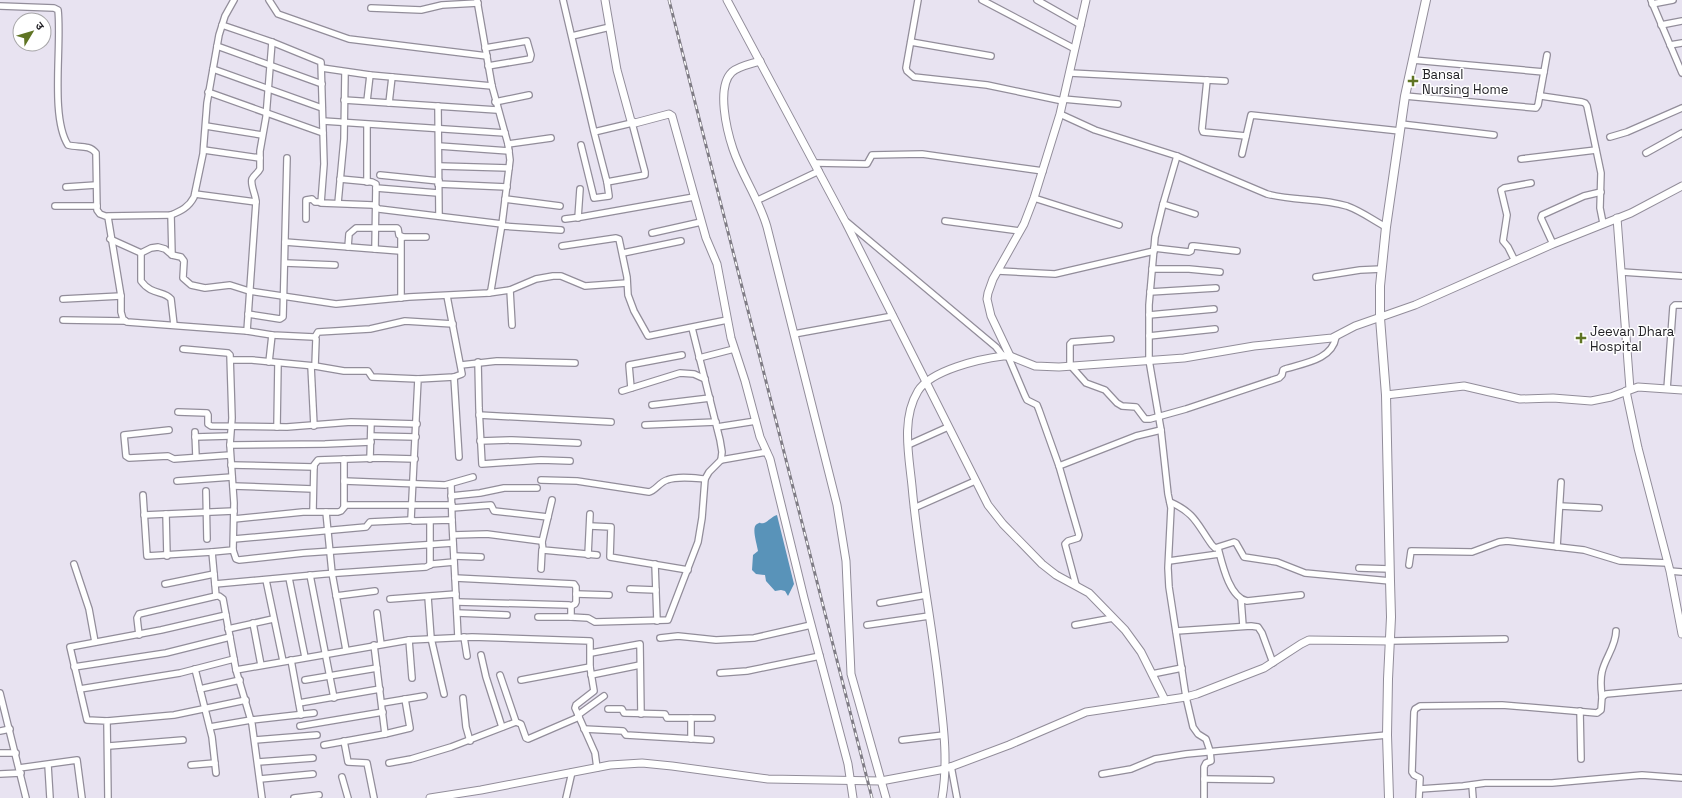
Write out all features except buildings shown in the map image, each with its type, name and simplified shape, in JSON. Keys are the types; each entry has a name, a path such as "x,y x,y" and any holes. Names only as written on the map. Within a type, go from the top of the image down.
{"main road":[{"path":"1389,798 1387,735 1390,641 1390,569 1386,395 1380,318 1382,269 1386,226 1404,96 1426,0"}],"street":[{"path":"0,6 54,8 58,10 58,83 61,125 68,145 84,146 94,150 96,153 97,206 100,214 108,216 171,215 191,203 195,194 204,150 208,92 217,46 222,25 234,0"},
{"path":"270,0 278,14 349,39 487,56"},
{"path":"563,0 607,182 609,196 594,198 581,145"},
{"path":"605,0 617,70 646,174 607,182"},
{"path":"727,0 845,221 975,481 994,514 1023,546 1050,571 1089,594 1113,618 1133,640 1165,700"},
{"path":"918,0 906,70 914,77 987,85 1063,100 1118,104"},
{"path":"982,0 1075,49"},
{"path":"1037,0 1081,25"},
{"path":"1076,585 1065,544 1066,542 1078,538 1079,535 1059,466 1038,408 1024,396 991,316 987,299 989,287 1020,231 1034,198 1060,114 1086,0"},
{"path":"1673,0 1651,2 1681,66 1682,73"},
{"path":"371,8 422,10 477,1 495,102 508,144 510,168 491,290 488,293"},
{"path":"1661,25 1682,21"},
{"path":"222,25 272,42 320,61 322,68 324,164 321,202"},
{"path":"572,36 610,27"},
{"path":"485,48 527,41 531,55 530,59 488,66"},
{"path":"247,331 256,202 256,193 251,183 253,177 260,171 262,135 266,113 272,42"},
{"path":"911,42 991,56"},
{"path":"1670,45 1682,43"},
{"path":"217,46 322,84"},
{"path":"1404,96 1536,108 1538,107 1547,55"},
{"path":"1412,60 1544,72"},
{"path":"760,61 732,72 727,78 724,87 726,120 733,149 758,200 767,227 837,505 846,561 851,674 886,798"},
{"path":"322,68 370,75 492,86"},
{"path":"213,70 322,108"},
{"path":"338,203 344,123 345,72"},
{"path":"1070,73 1225,81"},
{"path":"367,101 370,75"},
{"path":"389,103 392,77"},
{"path":"1207,80 1203,132 1246,136"},
{"path":"208,92 323,133"},
{"path":"1540,94 1543,96 1585,103 1587,106 1601,173 1600,208 1603,224"},
{"path":"495,102 528,95"},
{"path":"344,100 497,110"},
{"path":"438,106 438,216"},
{"path":"1610,137 1627,132 1682,108"},
{"path":"1060,114 1095,130 1177,156 1267,194 1342,205 1356,210 1386,226"},
{"path":"594,132 671,115 701,222 708,244 713,252 717,264 734,349 745,381 760,437 767,452 848,764 853,798"},
{"path":"1242,154 1249,117 1253,115 1494,135"},
{"path":"323,121 439,130 504,133"},
{"path":"367,125 367,182"},
{"path":"206,126 262,135"},
{"path":"1646,153 1682,134"},
{"path":"508,144 551,138"},
{"path":"439,146 509,151"},
{"path":"204,150 260,158"},
{"path":"1521,159 1596,150"},
{"path":"814,164 867,164 872,155 917,154 1042,171"},
{"path":"1177,156 1157,227 1150,292 1149,360 1159,416 1164,467 1172,514 1169,587 1186,697 1193,727 1198,734 1206,739 1210,751 1210,761 1204,765 1204,798"},
{"path":"248,314 281,319 283,317 287,158"},
{"path":"438,166 510,168"},
{"path":"758,200 819,171"},
{"path":"380,175 438,183 507,187"},
{"path":"340,180 374,183 376,188 374,206 375,249"},
{"path":"1515,261 1508,247 1503,241 1508,215 1501,190 1504,188 1531,183"},
{"path":"66,187 96,185"},
{"path":"845,221 1007,356 1035,366 1051,367 1184,358 1254,346 1336,336 1355,326 1380,318 1458,287 1553,244 1637,210 1682,186"},
{"path":"376,188 438,193"},
{"path":"578,218 580,189"},
{"path":"1553,244 1541,218 1542,215 1584,196 1601,192"},
{"path":"195,194 256,202"},
{"path":"565,219 694,197"},
{"path":"1034,198 1119,225"},
{"path":"306,219 306,200 312,199 314,202 374,206 379,209 502,225 561,230"},
{"path":"505,199 560,206"},
{"path":"1163,204 1195,214"},
{"path":"55,206 97,206"},
{"path":"171,215 172,255"},
{"path":"108,216 110,239 121,296 121,312 125,321"},
{"path":"1617,218 1622,272 1628,390 1638,448 1669,567 1682,634"},
{"path":"945,221 1020,231"},
{"path":"652,233 701,222"},
{"path":"348,247 348,235 352,230 358,228 398,229 399,234 403,237 426,237"},
{"path":"401,298 400,252 401,239 403,237"},
{"path":"562,246 618,238 623,253 627,283 626,290 630,302 648,336 727,320"},
{"path":"110,239 141,253"},
{"path":"623,253 681,241"},
{"path":"285,242 400,252"},
{"path":"998,271 1055,274 1154,249 1189,252 1192,246 1194,246 1237,251"},
{"path":"141,253 151,248 158,247 163,248 172,255 180,256 183,258 183,278 191,285 205,288 230,285 249,291 336,304 401,298 488,293 510,290 536,279 557,275 585,286 627,283"},
{"path":"141,253 141,281 149,289 158,293 167,294 171,298 174,325"},
{"path":"285,263 335,264"},
{"path":"1152,268 1188,268 1220,272"},
{"path":"1316,277 1360,270 1382,269"},
{"path":"1622,272 1682,276"},
{"path":"1150,292 1216,288"},
{"path":"510,290 512,325"},
{"path":"63,299 121,296"},
{"path":"230,360 313,366 344,371 368,371 373,377 418,379 454,377 462,374 447,296"},
{"path":"1668,389 1673,307 1675,305 1682,305"},
{"path":"1149,315 1214,309"},
{"path":"794,334 893,316"},
{"path":"63,320 125,321 247,331 272,336 315,337"},
{"path":"314,426 313,366 315,337 318,332 370,329 403,321 453,324"},
{"path":"692,328 722,446 721,460"},
{"path":"1149,336 1215,329"},
{"path":"269,362 272,336"},
{"path":"1111,339 1072,342 1070,344 1071,366 1086,383 1105,390 1120,405 1136,407 1143,417 1147,419 1186,409 1279,378 1282,375 1283,370 1319,358 1328,353 1334,347 1336,336"},
{"path":"183,349 228,353 230,360 232,380 230,456 234,510 233,550 236,559 239,560 330,551 453,543"},
{"path":"699,358 734,349"},
{"path":"631,388 629,365 682,355"},
{"path":"957,798 948,768 938,672 914,508 907,431 910,412 917,393 926,383 957,367 1007,356"},
{"path":"461,365 478,362 575,363"},
{"path":"478,362 481,462 483,464 541,460 570,461"},
{"path":"278,363 278,427"},
{"path":"622,391 680,373 694,374 705,379"},
{"path":"454,377 459,457"},
{"path":"412,520 418,379"},
{"path":"1386,395 1464,386 1520,399 1553,398 1590,401 1611,397 1638,387 1682,390"},
{"path":"652,405 710,398"},
{"path":"178,412 207,413 208,423 210,425 278,427 314,426 351,422 416,424"},
{"path":"479,415 611,422"},
{"path":"645,424 717,425 756,421"},
{"path":"370,458 371,423"},
{"path":"908,444 948,427"},
{"path":"169,430 124,435 127,457 168,456 174,459 230,456"},
{"path":"1059,466 1136,436 1161,430"},
{"path":"196,457 195,435 230,436"},
{"path":"230,444 326,444 371,439 416,438"},
{"path":"480,441 512,440 578,443"},
{"path":"538,617 588,618 595,622 669,620 699,536 705,478 721,460 767,452"},
{"path":"313,512 314,466 318,460 370,458 415,459"},
{"path":"234,519 313,512 341,512 344,506 344,459"},
{"path":"231,465 314,466"},
{"path":"178,481 232,477"},
{"path":"344,481 451,484 473,477"},
{"path":"541,480 577,481 649,492 658,485 670,479 705,478"},
{"path":"914,508 975,481"},
{"path":"1557,547 1561,482"},
{"path":"451,484 457,613 461,637 467,656"},
{"path":"233,486 313,489"},
{"path":"451,496 480,493 504,488 537,488"},
{"path":"206,491 207,539"},
{"path":"143,495 146,555 167,556 233,550"},
{"path":"541,569 542,542 552,500"},
{"path":"1170,502 1183,508 1192,516 1212,545 1219,551 1227,579 1241,599 1243,626"},
{"path":"344,506 452,507 491,505 494,511 548,517"},
{"path":"1560,506 1599,508"},
{"path":"144,515 234,510"},
{"path":"326,512 332,573 346,650"},
{"path":"166,514 167,556"},
{"path":"588,555 590,514"},
{"path":"234,539 366,527 370,522 452,520"},
{"path":"430,521 430,565"},
{"path":"590,526 611,527 610,557 688,570"},
{"path":"453,535 487,534 542,542"},
{"path":"1409,565 1410,551 1413,550 1472,552 1507,541 1584,550 1620,561 1669,567 1682,572"},
{"path":"1169,561 1219,551 1234,542 1244,557 1277,562 1305,573 1390,581"},
{"path":"542,550 597,556"},
{"path":"212,552 216,596"},
{"path":"215,584 332,573 426,567 454,559 481,557"},
{"path":"74,564 90,613 95,642"},
{"path":"655,564 657,621"},
{"path":"1359,568 1390,569"},
{"path":"165,584 214,574"},
{"path":"310,575 334,698"},
{"path":"289,578 305,657"},
{"path":"455,578 576,585 576,604 570,606 456,602"},
{"path":"266,580 283,661"},
{"path":"630,589 656,590"},
{"path":"336,596 375,591"},
{"path":"390,599 456,594"},
{"path":"576,594 609,594"},
{"path":"880,603 926,595"},
{"path":"1241,599 1247,601 1301,595"},
{"path":"139,634 137,618 140,614 221,596 236,670 251,720 262,798"},
{"path":"428,597 431,638 444,694"},
{"path":"570,606 571,618"},
{"path":"377,613 381,644"},
{"path":"457,613 508,615"},
{"path":"226,615 139,634 70,646 74,667 87,720 107,721 174,715 204,710 246,700"},
{"path":"867,625 929,616"},
{"path":"1075,625 1113,618"},
{"path":"228,629 274,619"},
{"path":"253,623 261,665"},
{"path":"660,638 678,636 716,640 754,638 811,625"},
{"path":"1176,631 1255,626 1260,629 1272,663"},
{"path":"1419,798 1420,778 1412,772 1414,712 1417,707 1424,705 1502,705 1597,713 1601,707 1602,697 1600,683 1602,672 1614,641 1616,631"},
{"path":"74,667 166,653 230,637"},
{"path":"236,670 374,645 431,638 461,637 589,641 591,643 590,667 594,691 576,705 575,708 595,752 597,768"},
{"path":"430,798 610,765 642,764 672,766 768,779 881,781 948,768 1086,712 1186,697 1257,672 1309,640 1390,641 1505,639"},
{"path":"409,640 412,678"},
{"path":"591,653 639,643 641,714"},
{"path":"374,645 385,734"},
{"path":"481,655 488,684 502,727"},
{"path":"720,674 747,671 820,656"},
{"path":"80,689 144,679 195,669 234,659"},
{"path":"291,660 301,715"},
{"path":"591,675 640,665"},
{"path":"521,680 590,667"},
{"path":"305,680 377,668"},
{"path":"1152,674 1182,668"},
{"path":"195,669 204,710 210,727 216,774"},
{"path":"500,675 516,722"},
{"path":"200,689 240,680"},
{"path":"1602,697 1606,694 1682,687"},
{"path":"299,703 380,689"},
{"path":"0,693 26,798"},
{"path":"382,703 424,696"},
{"path":"389,763 411,759 470,741 516,722 520,722 526,738 528,739 578,716 604,696"},
{"path":"463,698 466,727 470,741"},
{"path":"324,745 410,728 405,699"},
{"path":"608,709 621,709 624,713 665,714 667,718 712,718"},
{"path":"1580,711 1581,759"},
{"path":"300,726 383,712"},
{"path":"210,727 251,720 314,713"},
{"path":"691,718 691,739"},
{"path":"107,721 109,746 108,798"},
{"path":"0,731 10,729"},
{"path":"584,729 623,731 626,736 711,740"},
{"path":"255,740 317,735"},
{"path":"902,740 944,735"},
{"path":"1102,774 1136,768 1150,761 1162,758 1210,751 1387,735"},
{"path":"109,746 182,740"},
{"path":"344,741 348,762 367,763 374,798"},
{"path":"0,753 16,753"},
{"path":"258,762 313,758"},
{"path":"0,774 48,764 78,761 82,798"},
{"path":"191,765 215,763"},
{"path":"48,764 50,798"},
{"path":"942,798 948,768"},
{"path":"566,798 572,772"},
{"path":"260,779 313,774"},
{"path":"1420,789 1526,782 1552,783 1642,775 1682,778"},
{"path":"342,777 348,798"},
{"path":"1204,779 1271,780"},
{"path":"1472,785 1474,798"},
{"path":"294,798 319,795"}],"water":[{"path":"777,515 794,584 788,596 785,591 775,591 766,581 765,575 756,574 752,570 753,555 758,551 754,528 757,524 764,523"}],"railway":[{"path":"669,0 872,798"}],"place":[{"name":"Bansal Nursing Home","path":"1413,81"},
{"name":"Jeevan Dhara Hospital","path":"1581,338"}]}
